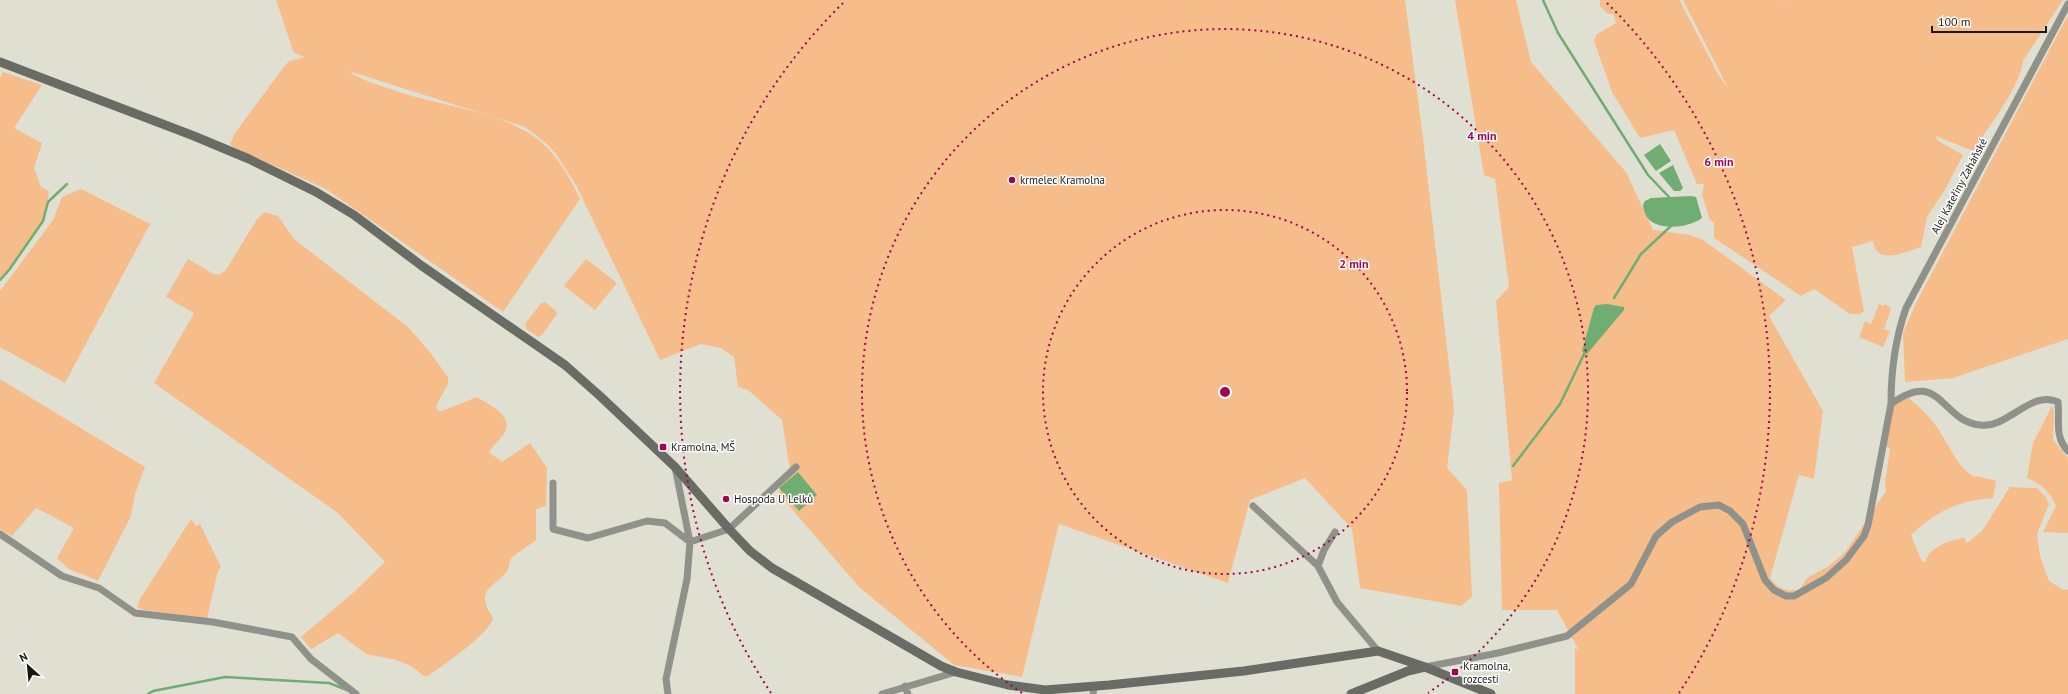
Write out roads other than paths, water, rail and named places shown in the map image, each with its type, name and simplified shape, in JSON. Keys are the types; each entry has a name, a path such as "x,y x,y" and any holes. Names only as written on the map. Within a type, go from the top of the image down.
{"street":[{"name":"Alej Kateřiny Zaháňské","path":"1425,667 1498,653 1567,636 1631,584 1656,536 1672,522 1700,507 1719,506 1730,511 1743,524 1765,580 1774,590 1786,596 1794,596 1813,587 1826,578 1846,560 1864,536 1868,525 1891,404 1891,386 1898,331 1906,308 2068,4"},
{"path":"0,62 194,136 249,159 316,192 354,215 422,266 565,365 675,467 750,551 772,568 941,666 956,672 993,682 1045,690 1094,690 1244,671 1378,651 1425,667 1491,694"},
{"path":"1891,404 1902,396 1913,391 1925,390 1963,418 1980,425 2000,422 2030,404 2044,399 2053,399 2058,402 2058,433 2062,444 2068,451"},
{"path":"668,694 666,679 687,579 690,542 675,467"},
{"path":"690,542 729,529 796,467"},
{"path":"553,483 553,529 588,538 647,521 665,523 690,542"},
{"path":"1253,506 1318,566 1337,602 1378,651"},
{"path":"1318,566 1324,550 1335,532"},
{"path":"0,534 62,576 99,588 135,613 213,622 292,637 311,659 356,694"},
{"path":"1351,694 1425,667"},
{"path":"882,694 956,672"},
{"path":"905,686 908,694"}],"waterway":[{"path":"1543,0 1558,33 1648,175 1669,197 1670,201"},
{"path":"0,280 9,270 43,221 48,202 67,184"},
{"path":"1614,298 1641,254 1671,226 1671,223"},
{"path":"1513,466 1560,404 1586,350"},
{"path":"148,694 153,691 225,677 329,683 347,690"}],"place":[{"name":"krmelec Kramolna","path":"1012,180"},
{"name":"Kramolna, MŠ","path":"663,447"},
{"name":"Hospoda U Lelků","path":"726,499"},
{"name":"Kramolna, rozcestí","path":"1455,672"}]}
